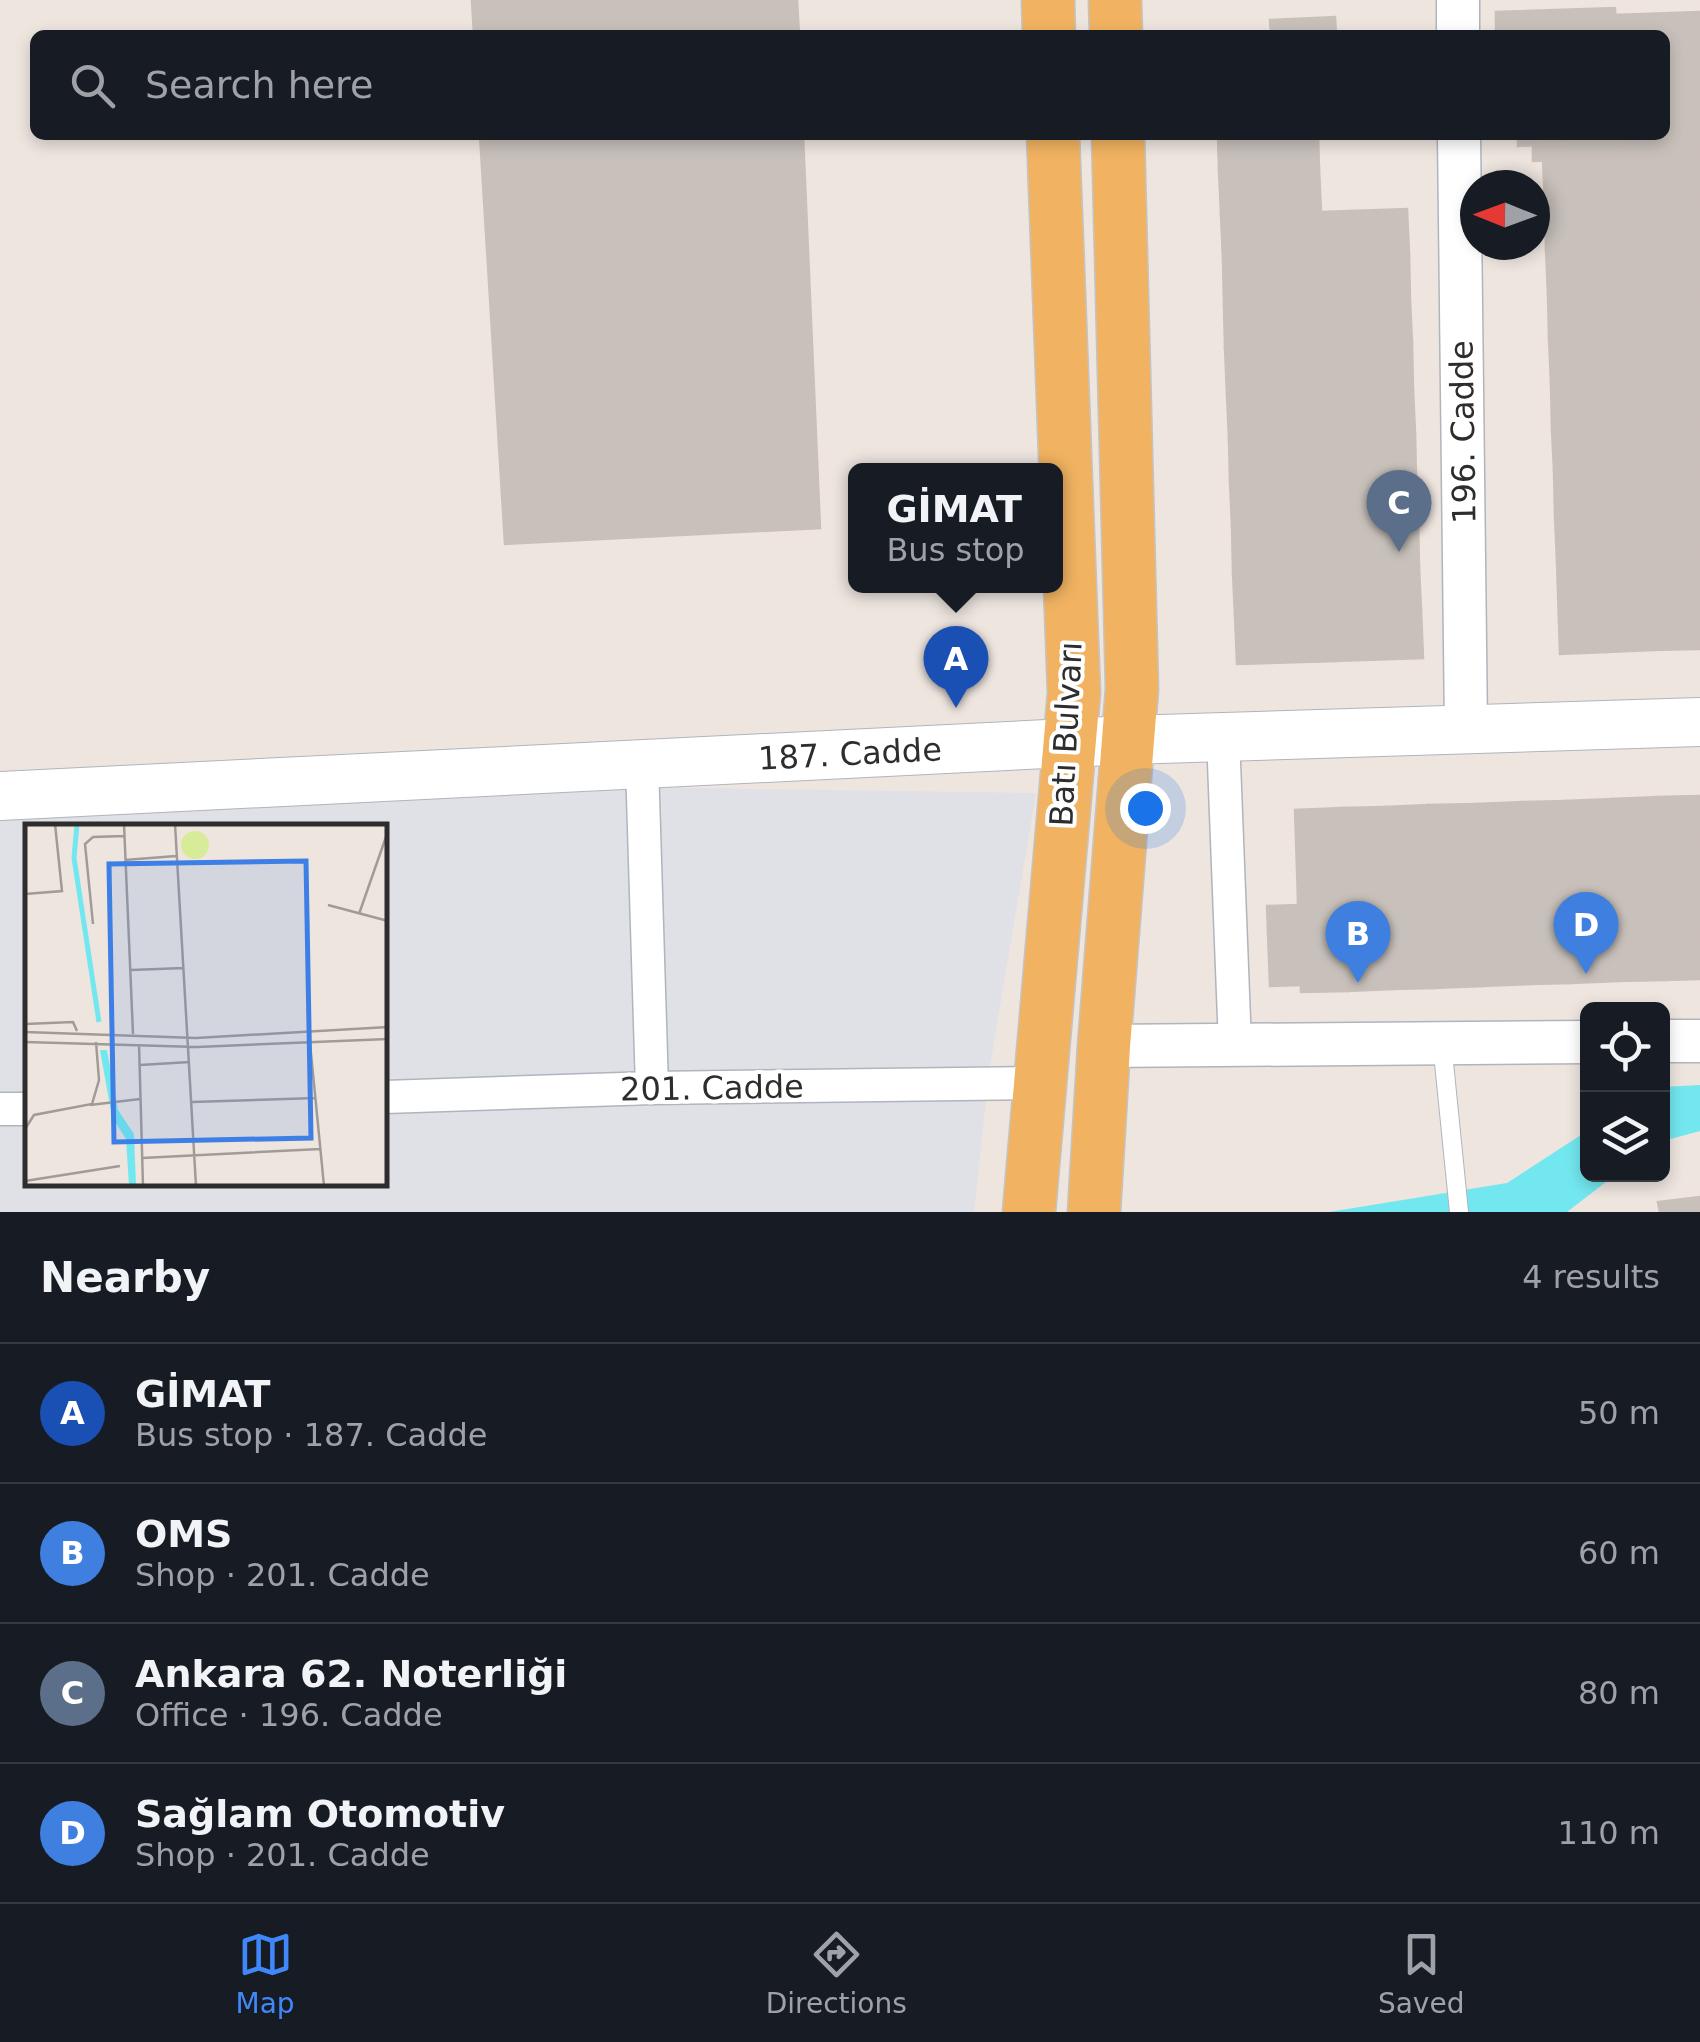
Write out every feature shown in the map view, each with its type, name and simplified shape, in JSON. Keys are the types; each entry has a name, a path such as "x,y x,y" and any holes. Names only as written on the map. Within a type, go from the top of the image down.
{"main road":[{"path":"1048,0 1049,30"},
{"path":"1115,0 1116,30"},
{"name":"Batı Bulvarı","path":"1029,1212 1074,693 1053,140"},
{"name":"Batı Bulvarı","path":"1094,1212 1132,689 1118,140"},
{"name":"187. Cadde","path":"0,796 1128,740 1700,722"}],"street":[{"path":"1458,0 1458,30"},
{"name":"196. Cadde","path":"1459,140 1466,729"},
{"path":"1223,737 1235,1044"},
{"path":"642,764 652,1088"},
{"path":"1670,1041 1700,1041"},
{"path":"1104,1046 1580,1042"},
{"name":"201. Cadde","path":"388,1097 652,1088 1040,1083"},
{"path":"0,1110 25,1108"}],"lane":[{"path":"1442,1043 1460,1212"}],"shaded area":[{"path":"0,778 1036,793 989,1072 974,1212 0,1212"}],"water":[{"path":"1700,1085 1700,1131 1670,1139 1670,1087"},
{"path":"1580,1136 1580,1182 1606,1182 1567,1212 1329,1212 1507,1183"}],"building":[{"path":"472,0 797,0 799,30 474,30"},
{"path":"1615,8 1616,30 1496,30 1496,12"},
{"path":"1700,12 1700,156 1621,158 1620,140 1670,140 1670,30 1616,30 1615,15"},
{"path":"1335,17 1336,30 1271,30 1270,20"},
{"path":"480,140 803,140 820,528 505,544"},
{"path":"1218,140 1318,140 1319,168 1219,171"},
{"path":"1518,140 1621,140 1518,146"},
{"path":"1621,140 1621,158 1533,161 1533,145"},
{"path":"1700,156 1700,200 1638,202 1636,157"},
{"path":"1636,157 1638,202 1550,205 1550,170 1543,170 1543,160"},
{"path":"1319,168 1321,212 1221,215 1219,171"},
{"path":"1700,200 1700,243 1639,245 1638,202"},
{"path":"1638,202 1639,245 1550,249 1550,205"},
{"path":"1407,209 1409,253 1322,256 1321,212"},
{"path":"1321,212 1322,256 1223,260 1221,215"},
{"path":"1700,243 1700,290 1641,292 1639,245"},
{"path":"1639,245 1641,292 1548,295 1546,260 1550,260 1550,249"},
{"path":"1409,253 1410,300 1324,303 1322,256"},
{"path":"1322,256 1324,303 1224,306 1223,260"},
{"path":"1700,290 1700,333 1643,334 1641,292"},
{"path":"1641,292 1643,334 1549,338 1548,295"},
{"path":"1410,300 1412,342 1325,345 1324,303"},
{"path":"1324,303 1325,345 1225,348 1224,306"},
{"path":"1700,333 1700,379 1644,381 1643,334"},
{"path":"1643,334 1644,381 1551,384 1549,338"},
{"path":"1412,342 1413,389 1327,392 1325,345"},
{"path":"1325,345 1327,392 1227,395 1225,348"},
{"path":"1700,379 1700,424 1645,426 1644,381"},
{"path":"1644,381 1645,426 1552,429 1551,384"},
{"path":"1413,389 1415,433 1329,436 1327,392"},
{"path":"1327,392 1329,436 1229,440 1227,395"},
{"path":"1700,424 1700,466 1647,468 1645,426"},
{"path":"1645,426 1647,468 1554,471 1552,429"},
{"path":"1415,433 1416,476 1330,479 1329,436"},
{"path":"1329,436 1330,479 1230,482 1229,440"},
{"path":"1700,466 1700,511 1648,512 1647,468"},
{"path":"1647,468 1648,512 1555,516 1554,471"},
{"path":"1416,476 1418,520 1332,523 1330,479"},
{"path":"1330,479 1332,523 1232,526 1230,482"},
{"path":"1700,511 1700,558 1650,559 1648,512"},
{"path":"1648,512 1650,559 1557,562 1555,516"},
{"path":"1418,520 1419,567 1333,570 1332,523"},
{"path":"1332,523 1333,570 1233,573 1232,526"},
{"path":"1692,558 1700,558 1700,649 1695,649"},
{"path":"1692,558 1695,649 1653,650 1650,559"},
{"path":"1650,559 1653,650 1607,652 1603,561"},
{"path":"1603,561 1607,652 1560,654 1557,562"},
{"path":"1419,567 1421,609 1334,612 1333,570"},
{"path":"1333,570 1334,612 1235,616 1233,573"},
{"path":"1421,609 1423,658 1336,661 1334,612"},
{"path":"1334,612 1336,661 1237,664 1235,616"},
{"path":"1700,796 1700,838 1660,840 1658,797"},
{"path":"1658,797 1661,889 1615,890 1612,799"},
{"path":"1612,799 1615,890 1568,892 1565,801"},
{"path":"1565,801 1568,892 1526,893 1523,802"},
{"path":"1523,802 1526,893 1480,895 1476,804"},
{"path":"1476,804 1480,895 1431,896 1428,805"},
{"path":"1428,805 1431,896 1389,898 1385,807"},
{"path":"1385,807 1389,898 1344,899 1341,808"},
{"path":"1341,808 1344,899 1298,901 1295,810"},
{"path":"1700,838 1700,887 1661,889 1660,840"},
{"path":"1700,887 1700,930 1663,931 1661,889"},
{"path":"1661,889 1665,980 1618,981 1615,890"},
{"path":"1615,890 1618,981 1571,983 1568,892"},
{"path":"1568,892 1571,983 1529,984 1526,893"},
{"path":"1526,893 1529,984 1483,986 1480,895"},
{"path":"1480,895 1483,986 1434,988 1431,896"},
{"path":"1431,896 1434,988 1392,989 1389,898"},
{"path":"1389,898 1392,989 1348,991 1344,899"},
{"path":"1344,899 1348,991 1301,992 1298,901"},
{"path":"1298,905 1301,985 1270,986 1267,906"},
{"path":"1700,930 1700,979 1665,980 1663,931"},
{"path":"1700,1197 1700,1212 1660,1212 1658,1202"}],"place":[{"name":"Ankara 62. Noterliği","path":"1399,552"},
{"name":"GİMAT","path":"956,708"},
{"name":"Sağlam Otomotiv","path":"1586,974"},
{"name":"OMS","path":"1358,983"}]}
